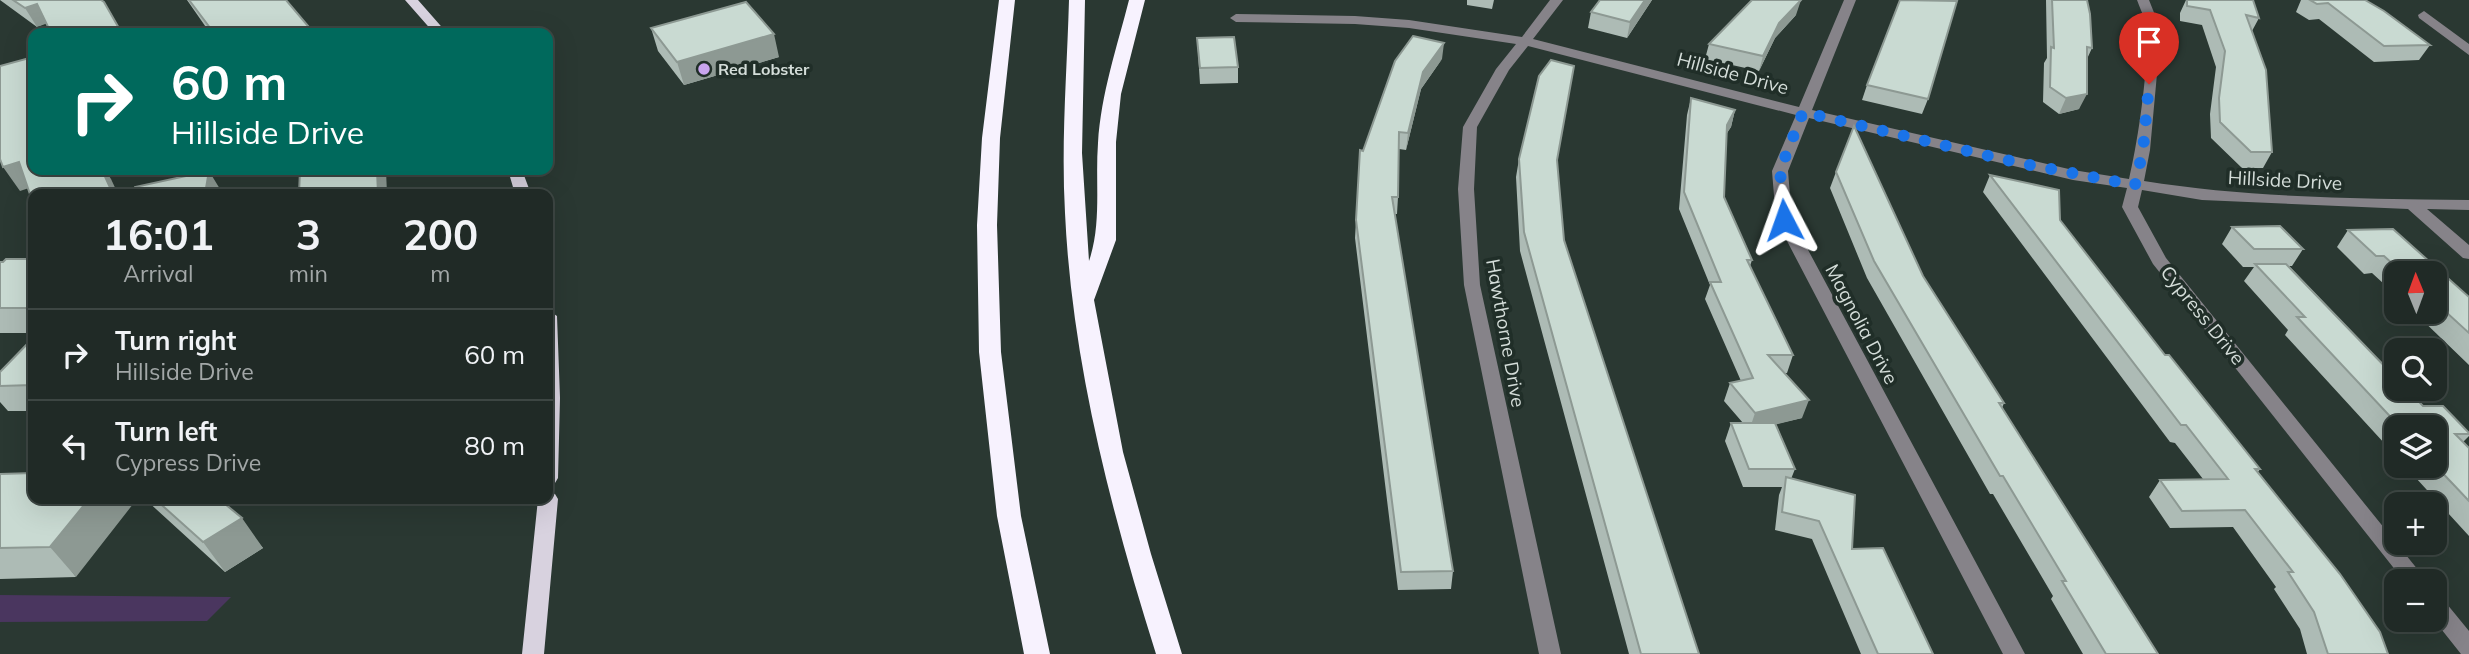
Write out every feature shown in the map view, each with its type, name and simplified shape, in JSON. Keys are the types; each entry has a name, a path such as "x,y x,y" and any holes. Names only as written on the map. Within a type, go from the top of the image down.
{"highway":[{"path":"1007,0 991,138 987,225 989,340 1009,516 1037,654"},
{"path":"1077,0 1075,218 1090,348 1103,417 1132,534 1169,654"},
{"path":"1085,298 1106,240 1107,142 1113,94 1137,0"}],"main road":[{"path":"411,0 436,28"},
{"path":"533,654 548,504"}],"street":[{"name":"Hawthorne Drive","path":"1550,654 1472,285 1466,189 1470,127 1503,69 1557,0"},
{"name":"Magnolia Drive","path":"1850,0 1780,170 1784,220 2014,654"},
{"name":"Cypress Drive","path":"2143,0 2151,20 2151,62 2143,150 2130,207 2159,260 2406,569"},
{"path":"2424,15 2469,51"},
{"name":"Hillside Drive","path":"1236,18 1355,20 1409,24 1524,41 1803,112 2019,163 2135,185 2202,195 2469,205"},
{"path":"2412,204 2469,254"},
{"path":"2447,620 2469,647"}],"shaded area":[{"path":"0,595 231,597 207,621 0,622"}],"building":[{"path":"13,0 101,0 119,28 49,28 37,4 25,8"},
{"path":"189,0 286,0 310,28 210,28"},
{"path":"1600,0 1645,0 1630,22 1591,12"},
{"path":"1752,0 1801,0 1779,23 1763,56 1709,44"},
{"path":"1900,0 1957,1 1928,99 1867,85"},
{"path":"2052,0 2087,0 2092,48 2087,47 2087,94 2066,98 2050,87 2051,47 2054,48"},
{"path":"2187,0 2253,0 2259,18 2246,15 2266,70 2272,152 2251,152 2220,122 2219,98 2225,51 2210,10 2187,6"},
{"path":"2310,0 2365,0 2430,45 2384,46 2328,3 2317,4"},
{"path":"746,2 774,34 677,62 651,28"},
{"path":"1413,36 1444,43 1423,72 1408,133 1399,132 1398,197 1392,197 1453,571 1401,572 1356,220 1360,150 1363,151 1395,61"},
{"path":"1234,37 1238,67 1200,68 1197,38"},
{"path":"28,58 28,175 104,175 111,189 28,189 19,162 3,167 0,159 0,66"},
{"path":"1551,60 1574,66 1557,160 1564,240 1699,654 1641,654 1524,232 1519,159 1539,76"},
{"path":"1691,98 1735,110 1727,125 1724,197 1752,260 1747,260 1793,355 1768,355 1809,400 1755,413 1730,383 1753,378 1710,282 1721,282 1684,192"},
{"path":"1854,126 1923,276 2004,403 1999,403 2158,654 2106,654 2062,581 2066,581 2003,476 2000,476 1874,261 1836,172"},
{"path":"190,175 208,175 206,189 135,187"},
{"path":"300,175 377,175 378,189 299,189"},
{"path":"1990,175 2059,190 2060,220 2165,355 2169,355 2260,469 2255,469 2340,574 2380,632 2388,654 2328,654 2314,612 2288,572 2293,572 2245,510 2182,511 2160,480 2228,479 2186,425 2181,425"},
{"path":"2280,226 2303,249 2254,249 2232,227"},
{"path":"2393,229 2429,261 2390,261 2384,256 2376,256 2348,230"},
{"path":"6,259 28,259 28,308 0,308 0,262"},
{"path":"2255,264 2286,264 2384,366 2384,401 2418,401 2423,406 2443,406 2469,433 2455,434 2469,448 2469,501 2447,478 2447,415 2389,415 2297,317 2305,317"},
{"path":"2447,277 2469,297 2469,333 2447,313"},
{"path":"28,343 28,385 0,386 0,372"},
{"path":"1731,423 1775,423 1795,469 1749,469"},
{"path":"28,473 28,504 85,504 50,547 0,548 0,474"},
{"path":"1786,477 1855,495 1852,549 1883,548 1933,654 1878,654 1819,521 1782,512"},
{"path":"161,504 225,504 242,518 203,542"}],"place":[{"name":"Red Lobster","path":"704,69"}],"route":[{"path":"1784,220 1780,170 1803,112 1883,133 2073,175 2135,185 2143,150 2149,84"}]}
